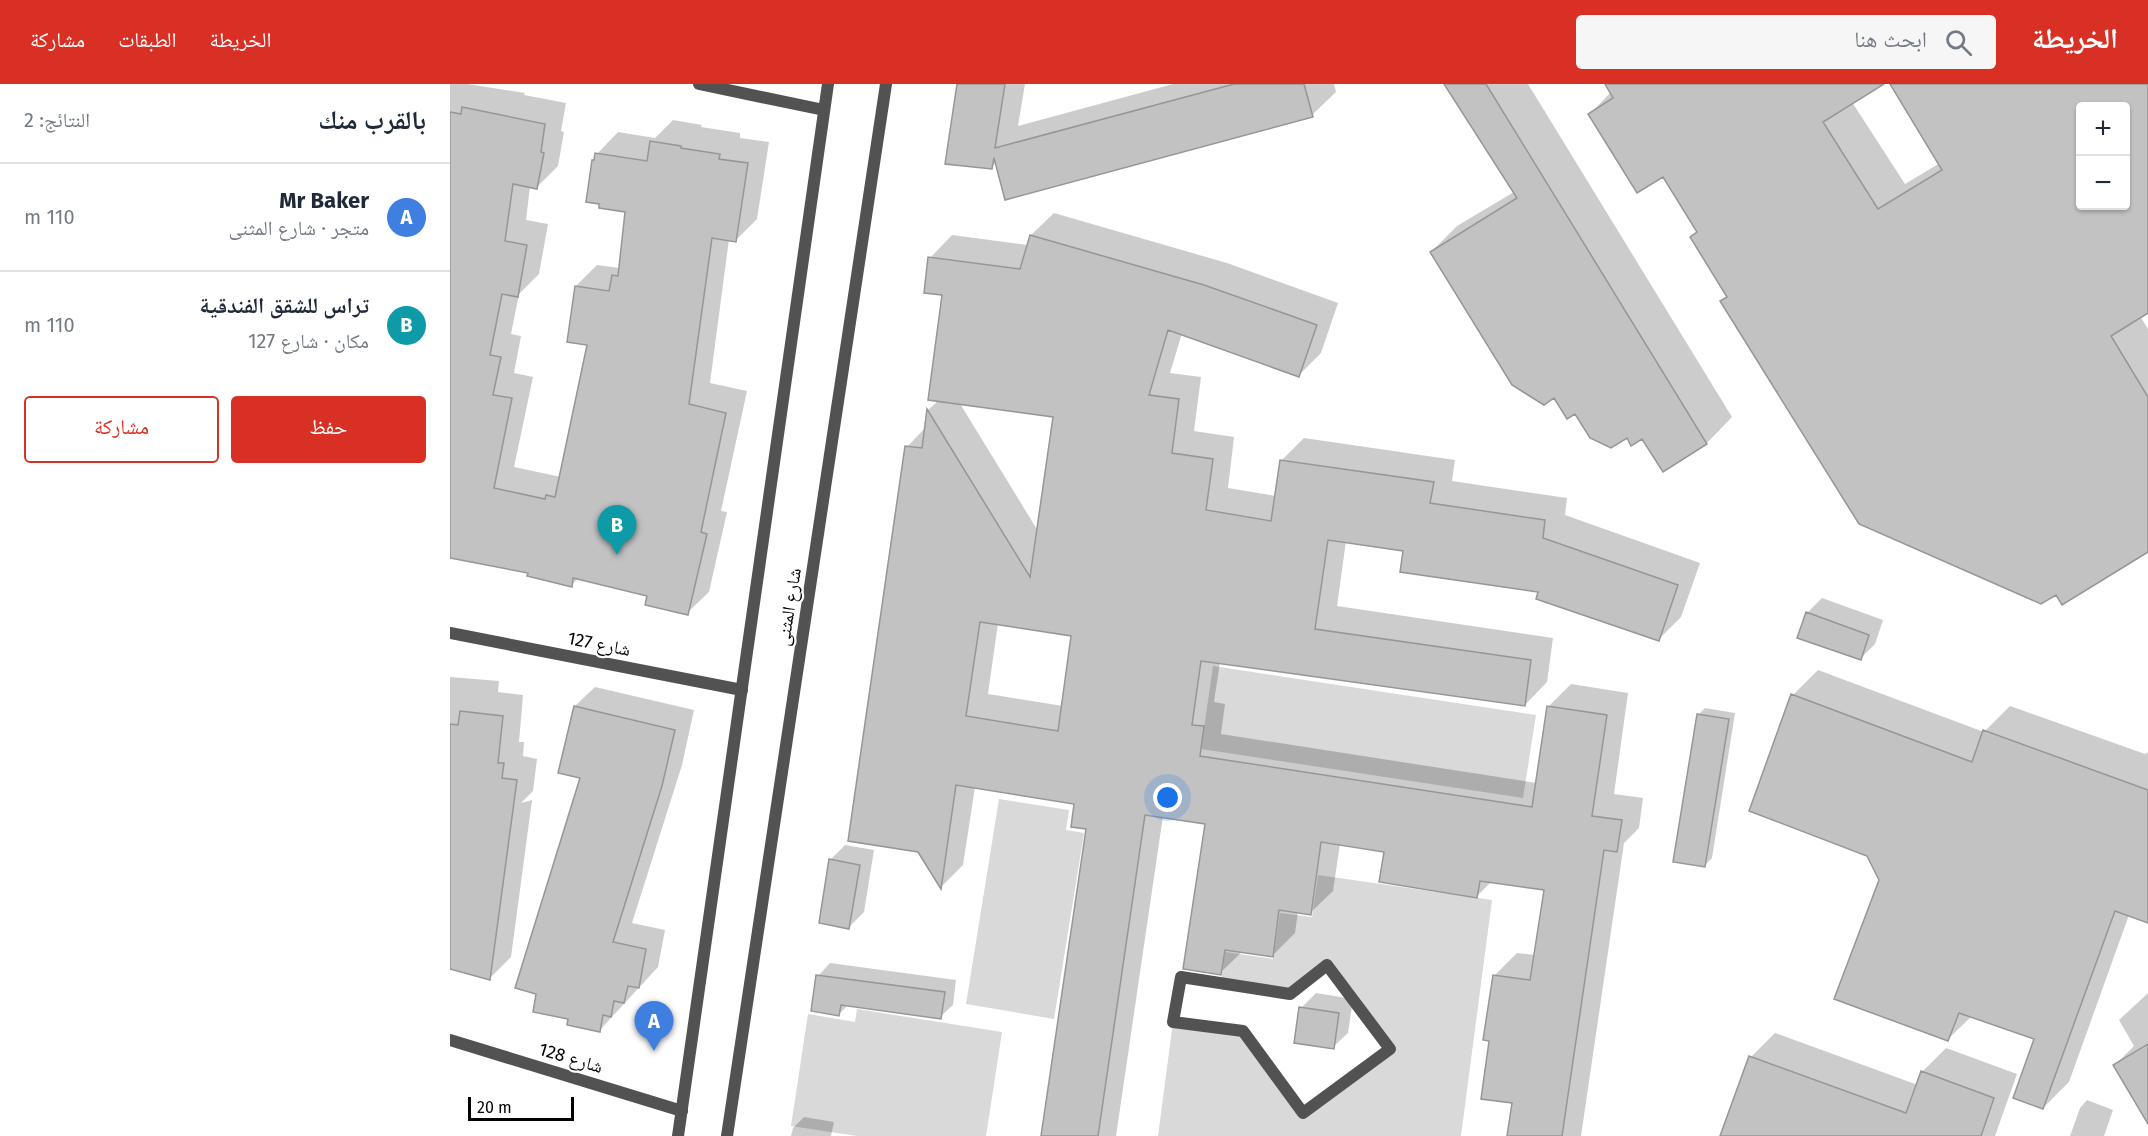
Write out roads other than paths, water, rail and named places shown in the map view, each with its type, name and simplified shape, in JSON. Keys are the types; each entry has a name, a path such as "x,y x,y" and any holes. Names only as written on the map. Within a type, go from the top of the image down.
{"street":[{"path":"699,84 824,110"},
{"name":"شارع المثنى","path":"678,1136 828,84"},
{"name":"شارع المثنى","path":"727,1136 886,84"},
{"name":"شارع 127","path":"450,633 742,690"},
{"path":"1327,965 1390,1049 1304,1113 1243,1031 1173,1022 1181,977 1290,994 1327,965"},
{"name":"شارع 128","path":"450,1040 682,1111"}],"place":[{"name":"تراس للشقق الفندقية","path":"617,555"},
{"name":"Mr Baker","path":"654,1051"}]}
